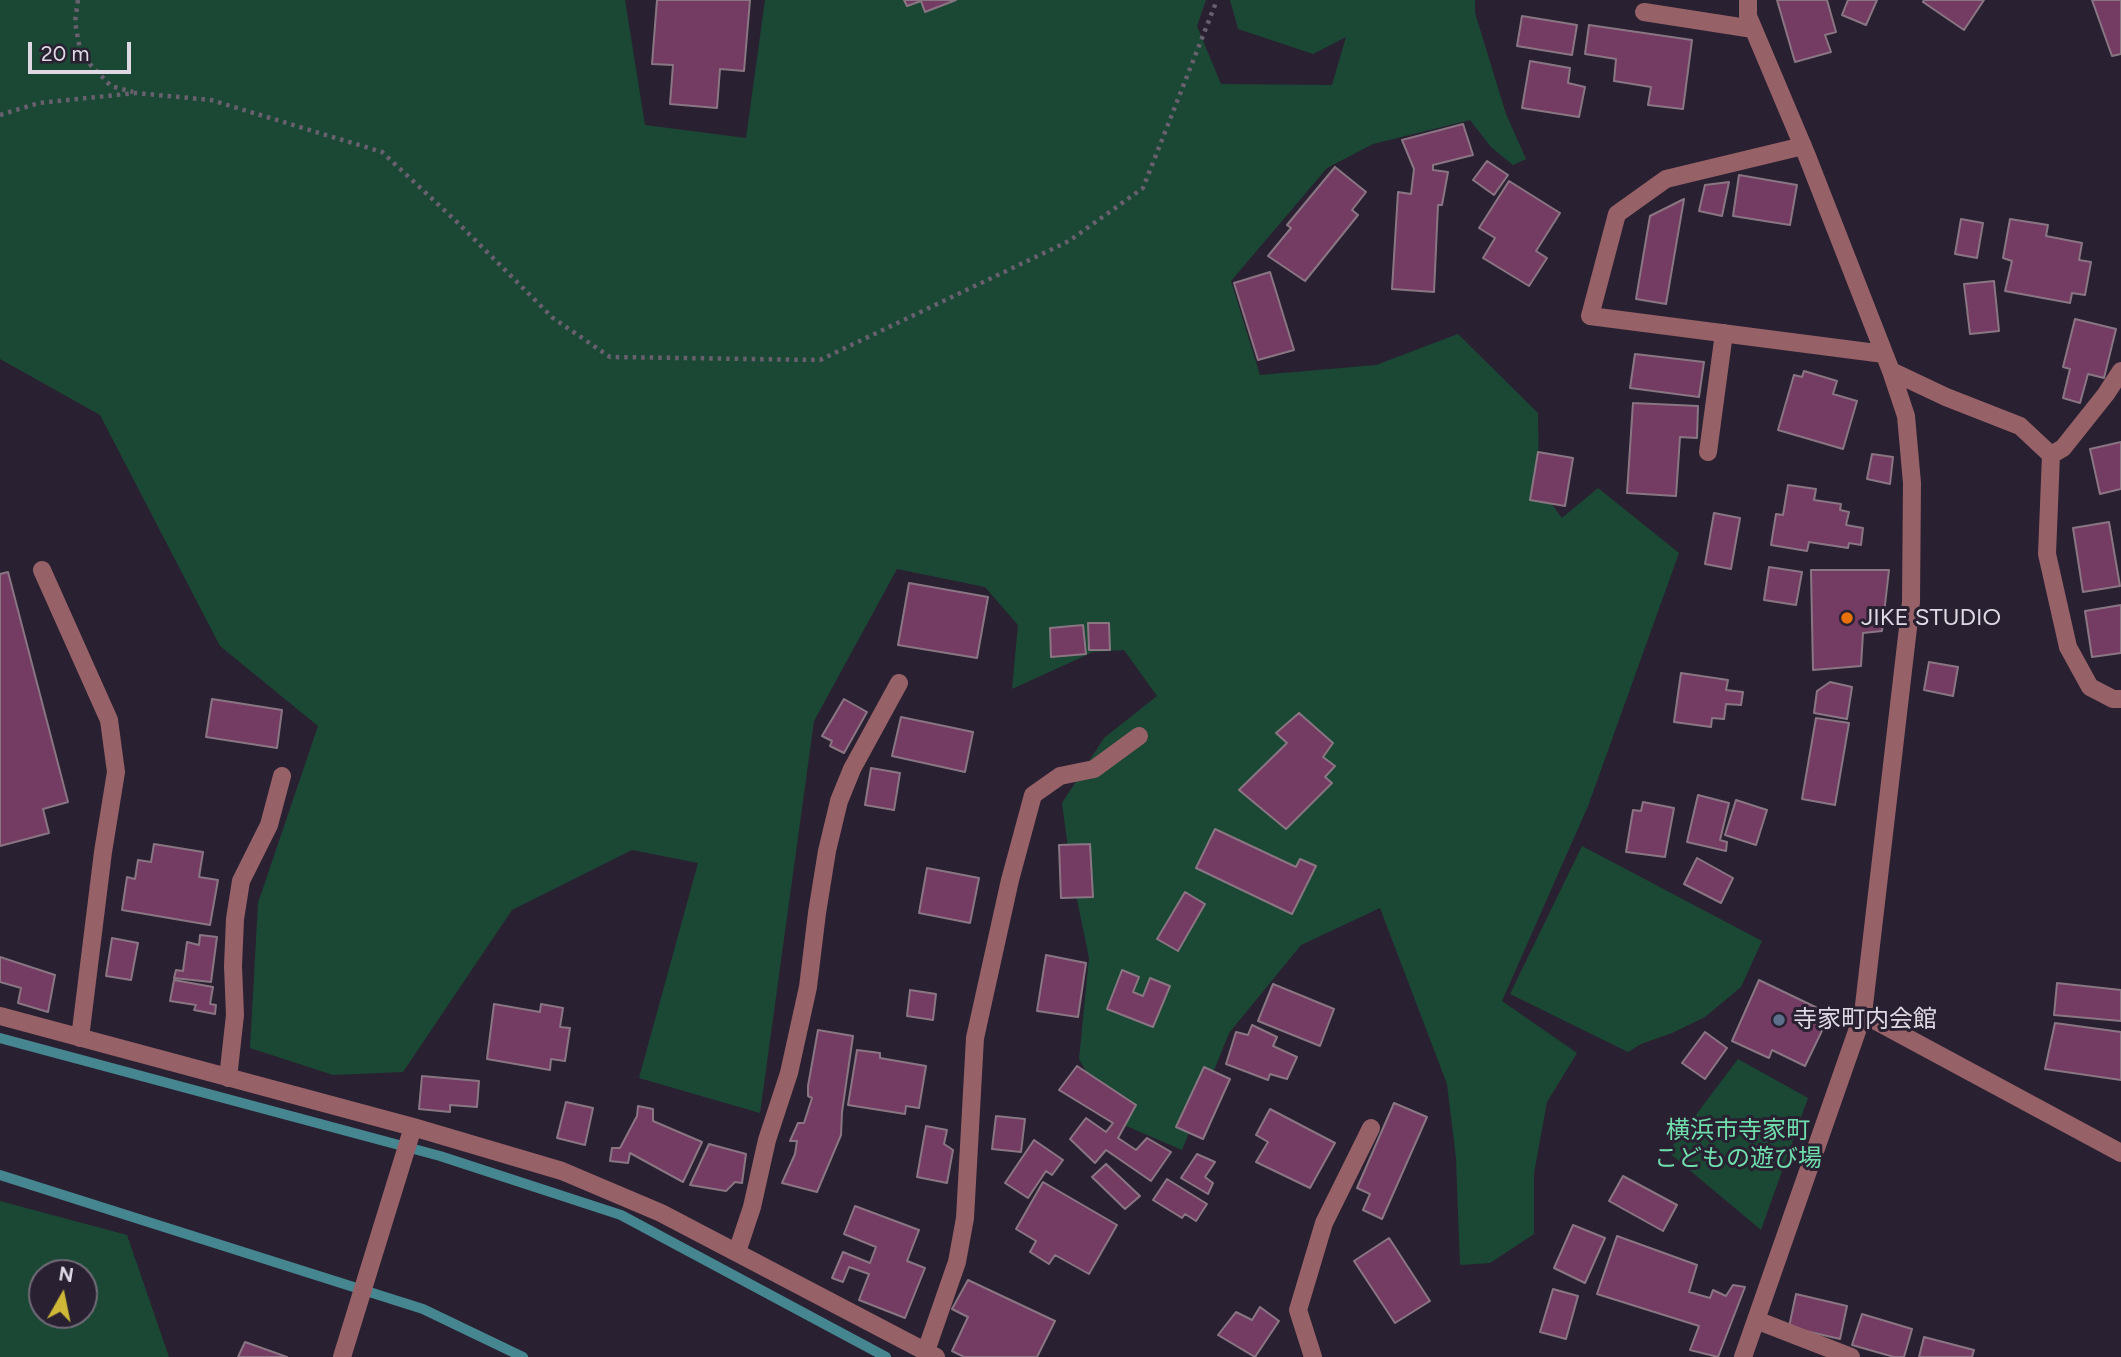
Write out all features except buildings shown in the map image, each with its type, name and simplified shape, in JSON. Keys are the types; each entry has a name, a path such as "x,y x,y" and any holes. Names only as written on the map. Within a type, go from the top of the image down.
{"street":[{"path":"1743,1357 1863,1014 1911,602 1912,483 1906,416 1803,146 1748,16 1748,0"},
{"path":"1644,12 1753,29"},
{"path":"1803,146 1666,179 1617,214 1590,316 1724,333 1887,362 1905,379 2020,426 2051,456 2048,554 2068,647 2090,687 2113,699 2121,699"},
{"path":"1708,452 1724,333"},
{"path":"2051,456 2063,447 2121,371"},
{"path":"42,570 109,720 116,772 103,852 80,1038"},
{"path":"737,1252 752,1207 766,1140 792,1061 808,987 823,876 839,801 852,769 899,683"},
{"path":"0,1016 413,1127 562,1171 661,1213 931,1354 957,1262 965,1218 975,1038 1032,795 1060,776 1094,769 1139,736"},
{"path":"228,1078 235,1014 235,919 241,881 270,825 282,776"},
{"path":"1863,1014 2121,1153"},
{"path":"342,1357 413,1127"},
{"path":"1313,1357 1298,1310 1324,1223 1371,1128"},
{"path":"1756,1320 1851,1357"}],"path":[{"path":"78,0 75,22 80,55 111,86 136,93 211,100 382,152 554,318 610,357 820,360 1069,241 1143,188 1217,0"},
{"path":"0,115 39,103 136,93"}],"green space":[{"path":"0,0 625,0 645,125 746,138 765,0 1206,0 1197,26 1221,84 1332,85 1346,37 1313,54 1238,29 1230,0 1475,0 1475,13 1506,114 1526,159 1513,165 1491,147 1470,120 1373,144 1327,168 1231,281 1260,375 1376,365 1458,334 1538,413 1539,487 1562,518 1598,488 1679,553 1588,806 1502,1001 1577,1053 1547,1102 1534,1173 1534,1234 1490,1263 1460,1265 1456,1158 1447,1084 1380,908 1301,945 1229,1033 1182,1150 1115,1121 1079,1059 1089,958 1071,870 1062,803 1104,738 1157,696 1124,650 1093,652 1012,689 1018,625 985,587 897,569 814,721 760,1113 639,1078 698,863 632,850 512,910 403,1072 333,1075 250,1048 258,903 318,726 220,646 100,415 0,359"},
{"path":"1582,846 1762,941 1741,987 1705,1017 1628,1052 1510,994"},
{"name":"横浜市寺家町 こどもの遊び場","path":"1738,1059 1808,1098 1761,1230 1668,1152"},
{"path":"0,1201 127,1235 169,1357 0,1357"}],"waterway":[{"path":"0,1038 440,1156 621,1215 886,1357"},
{"path":"0,1175 423,1309 523,1357"}],"place":[{"name":"JIKE STUDIO","path":"1847,618"},
{"name":"寺家町内会館","path":"1779,1020"}]}
